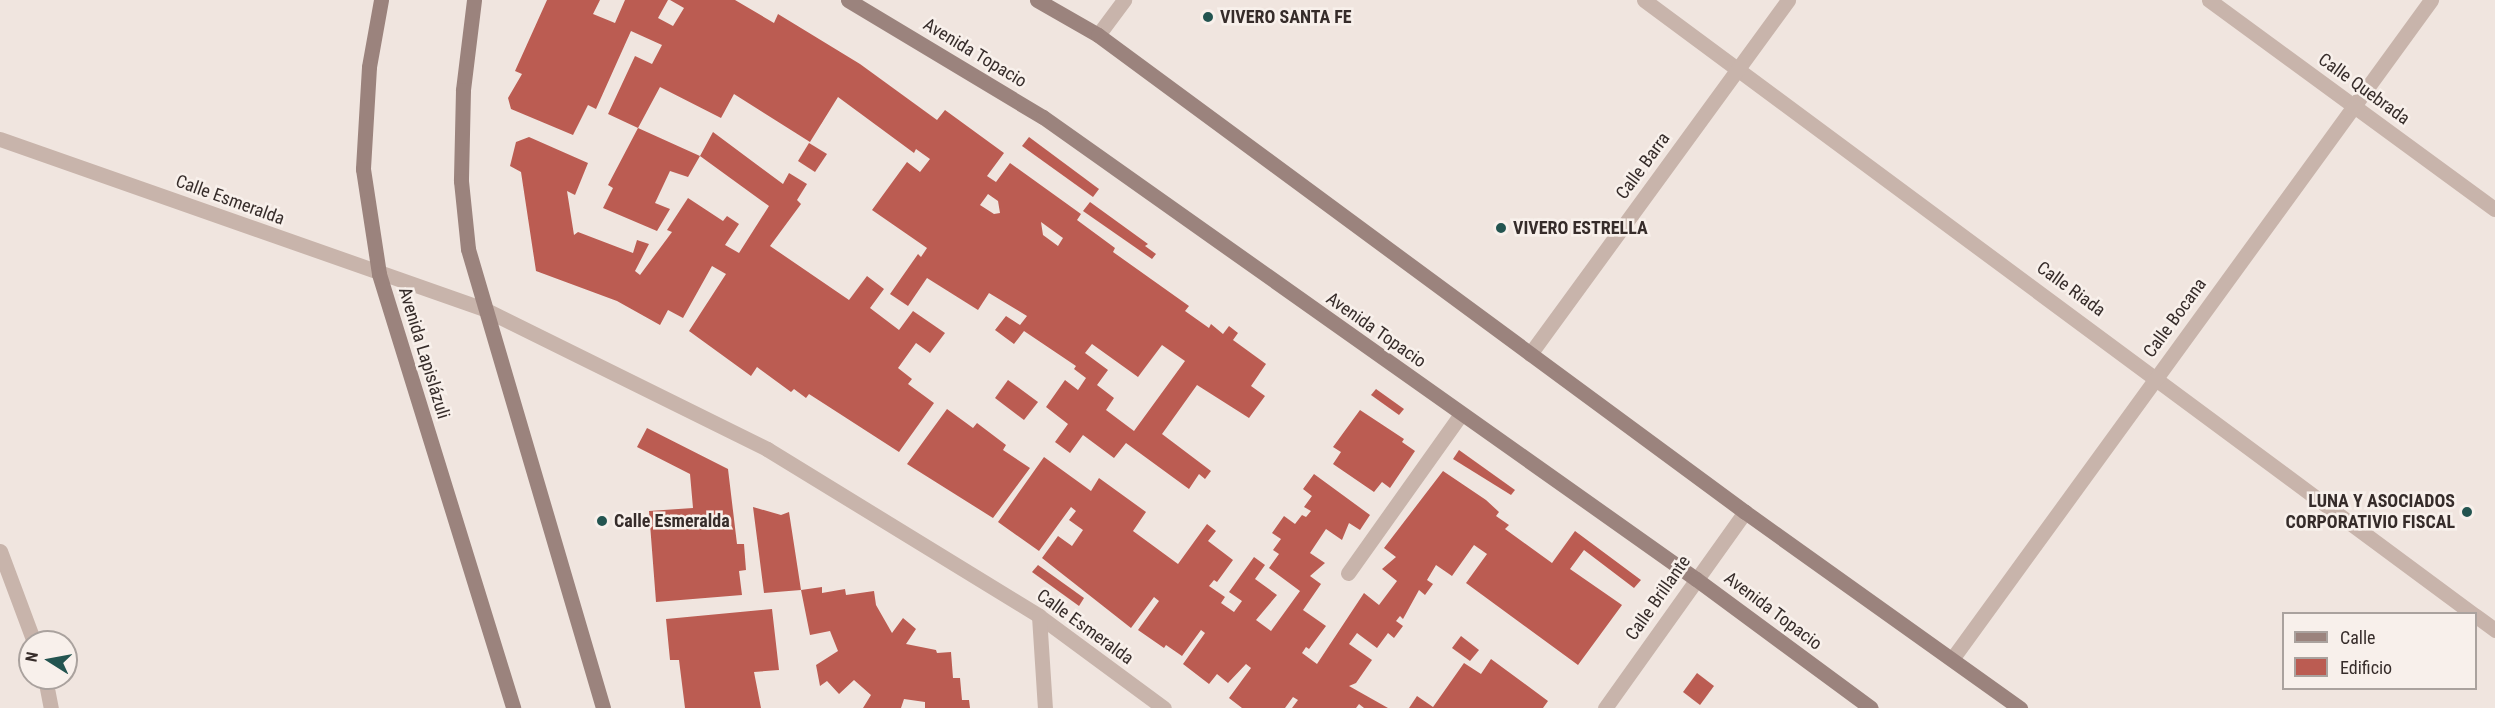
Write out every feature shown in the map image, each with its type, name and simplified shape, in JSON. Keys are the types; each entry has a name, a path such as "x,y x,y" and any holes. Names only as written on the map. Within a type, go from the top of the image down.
{"street":[{"name":"Avenida Lapislázuli","path":"381,0 369,67 363,169 379,274 513,708"},
{"path":"474,0 463,90 461,181 468,249 603,708"},
{"name":"Avenida Topacio","path":"848,0 1043,117 1696,579 1870,708"},
{"path":"1037,0 1098,35 1745,512 2020,708"},
{"path":"1098,35 1124,0"},
{"name":"Calle Riada","path":"1644,0 2157,376 2470,612"},
{"name":"Calle Barra","path":"1530,354 1788,0"},
{"name":"Calle Quebrada","path":"2209,0 2495,209"},
{"name":"Calle Bocana","path":"1952,659 2431,0"},
{"name":"Calle Esmeralda","path":"0,139 484,309 767,449 1039,616 1164,708"},
{"path":"1348,573 1461,414"},
{"name":"Calle Brillante","path":"1605,708 1745,512"},
{"path":"0,551 30,630"},
{"path":"1039,616 1045,708"},
{"name":"Calle Riada","path":"2477,617 2495,630"},
{"path":"47,690 51,708"}],"building":[{"path":"547,0 600,0 593,14 615,23 625,0 668,0 658,18 673,26 684,8 670,0 735,0 774,23 778,14 860,64 937,120 945,110 1004,153 987,176 996,182 1010,163 1081,214 1077,220 1115,248 1113,252 1189,306 1185,311 1209,328 1211,324 1223,334 1229,326 1238,333 1233,340 1266,364 1251,386 1265,396 1249,418 1197,385 1162,434 1211,471 1205,479 1199,474 1189,489 1126,443 1114,458 1083,435 1070,453 1055,442 1068,424 1046,407 1065,380 1078,390 1086,378 1074,369 1076,366 1024,331 1014,344 995,330 1006,316 1020,325 1027,316 989,293 978,310 927,278 908,306 890,294 918,254 921,257 927,248 872,210 907,162 920,172 930,159 916,149 914,153 838,97 810,142 734,94 721,118 660,87 638,128 608,114 635,56 652,64 662,45 631,31 596,109 588,105 573,135 511,109 508,98 522,74 515,71","holes":["988,194 998,201 1000,213 994,214 980,205","1041,222 1063,238 1058,246 1043,235","1092,344 1138,377 1162,345 1185,361 1134,431 1106,410 1114,398 1097,385 1108,370 1085,353"]},
{"path":"638,128 700,156 688,177 670,171 655,203 670,209 657,231 603,208 613,188 608,185"},
{"path":"713,132 783,184 789,173 807,184 797,200 801,204 770,246 849,300 867,276 884,289 870,308 899,330 913,311 945,333 930,353 916,343 898,368 912,379 908,384 934,403 899,452 809,394 806,398 794,389 791,392 757,367 751,376 689,331 726,274 712,266 683,318 668,310 660,325 617,301 536,271 521,172 510,166 516,142 529,137 588,163 575,195 567,191 574,235 578,232 633,253 637,240 649,244 635,271 640,275 672,232 667,230 688,198 723,221 727,216 739,224 725,245 739,253 769,206 700,156"},
{"path":"1029,137 1099,189 1093,197 1022,146"},
{"path":"809,143 827,154 815,172 798,161"},
{"path":"1090,202 1148,244 1145,246 1156,254 1152,259 1083,211"},
{"path":"1008,380 1038,402 1024,420 995,398"},
{"path":"1376,389 1404,409 1399,415 1371,395"},
{"path":"947,409 973,428 977,423 1006,445 1003,450 1030,468 993,518 907,464"},
{"path":"1360,410 1404,439 1402,442 1415,451 1390,488 1382,482 1374,492 1333,464 1341,452 1333,447"},
{"path":"647,428 728,469 737,544 744,544 746,570 739,571 742,595 656,602 649,511 693,508 690,474 637,447"},
{"path":"1459,450 1515,490 1511,495 1453,459"},
{"path":"1044,457 1091,491 1099,478 1146,512 1133,531 1178,564 1207,524 1216,531 1208,541 1233,560 1217,582 1214,580 1209,586 1225,597 1221,603 1234,612 1242,601 1229,592 1254,557 1265,565 1255,579 1277,595 1256,620 1271,631 1300,591 1269,568 1279,554 1273,550 1281,539 1272,533 1284,516 1295,524 1302,515 1306,517 1311,511 1304,507 1312,496 1303,489 1314,474 1370,515 1360,530 1349,523 1342,540 1326,529 1310,553 1325,563 1310,576 1321,584 1303,610 1326,626 1309,649 1306,647 1302,653 1317,664 1364,593 1379,605 1397,581 1382,569 1396,557 1384,548 1443,471 1486,500 1499,512 1496,516 1509,525 1505,529 1552,563 1575,531 1641,580 1634,588 1584,550 1570,569 1622,605 1578,665 1466,583 1487,554 1474,545 1452,576 1436,565 1427,580 1433,584 1425,595 1419,590 1403,619 1400,616 1396,621 1403,626 1394,638 1388,633 1377,648 1357,633 1349,644 1372,660 1356,683 1349,686 1388,708 1364,708 1359,704 1356,708 1292,708 1298,700 1293,697 1285,708 1242,708 1229,698 1251,668 1246,664 1228,683 1217,674 1209,684 1183,664 1205,633 1201,630 1182,656 1166,645 1164,648 1138,630 1159,601 1154,597 1131,628 1042,558 1058,536 1072,546 1083,530 1069,520 1076,511 1071,507 1039,551 998,522"},
{"path":"753,507 781,515 789,512 801,590 764,593"},
{"path":"1038,565 1084,598 1079,606 1032,572"},
{"path":"822,587 822,593 845,589 846,595 874,591 876,605 892,633 903,618 916,629 906,644 936,650 937,653 951,652 953,678 960,678 962,700 969,700 970,708 925,708 925,702 904,699 901,708 863,708 871,695 854,680 839,694 827,681 820,686 816,665 838,651 830,631 810,635 801,590"},
{"path":"772,609 779,670 754,672 761,708 685,708 679,660 670,660 666,619"},
{"path":"1461,636 1479,650 1470,661 1452,648"},
{"path":"1491,659 1548,701 1543,708 1409,708 1417,696 1433,707 1464,663 1481,674"},
{"path":"1697,673 1714,686 1700,705 1683,692"}],"place":[{"name":"VIVERO SANTA FE","path":"1208,17"},
{"name":"VIVERO ESTRELLA","path":"1501,228"},
{"name":"LUNA Y ASOCIADOS CORPORATIVIO FISCAL","path":"2467,512"},
{"name":"Calle Esmeralda","path":"602,521"}]}
